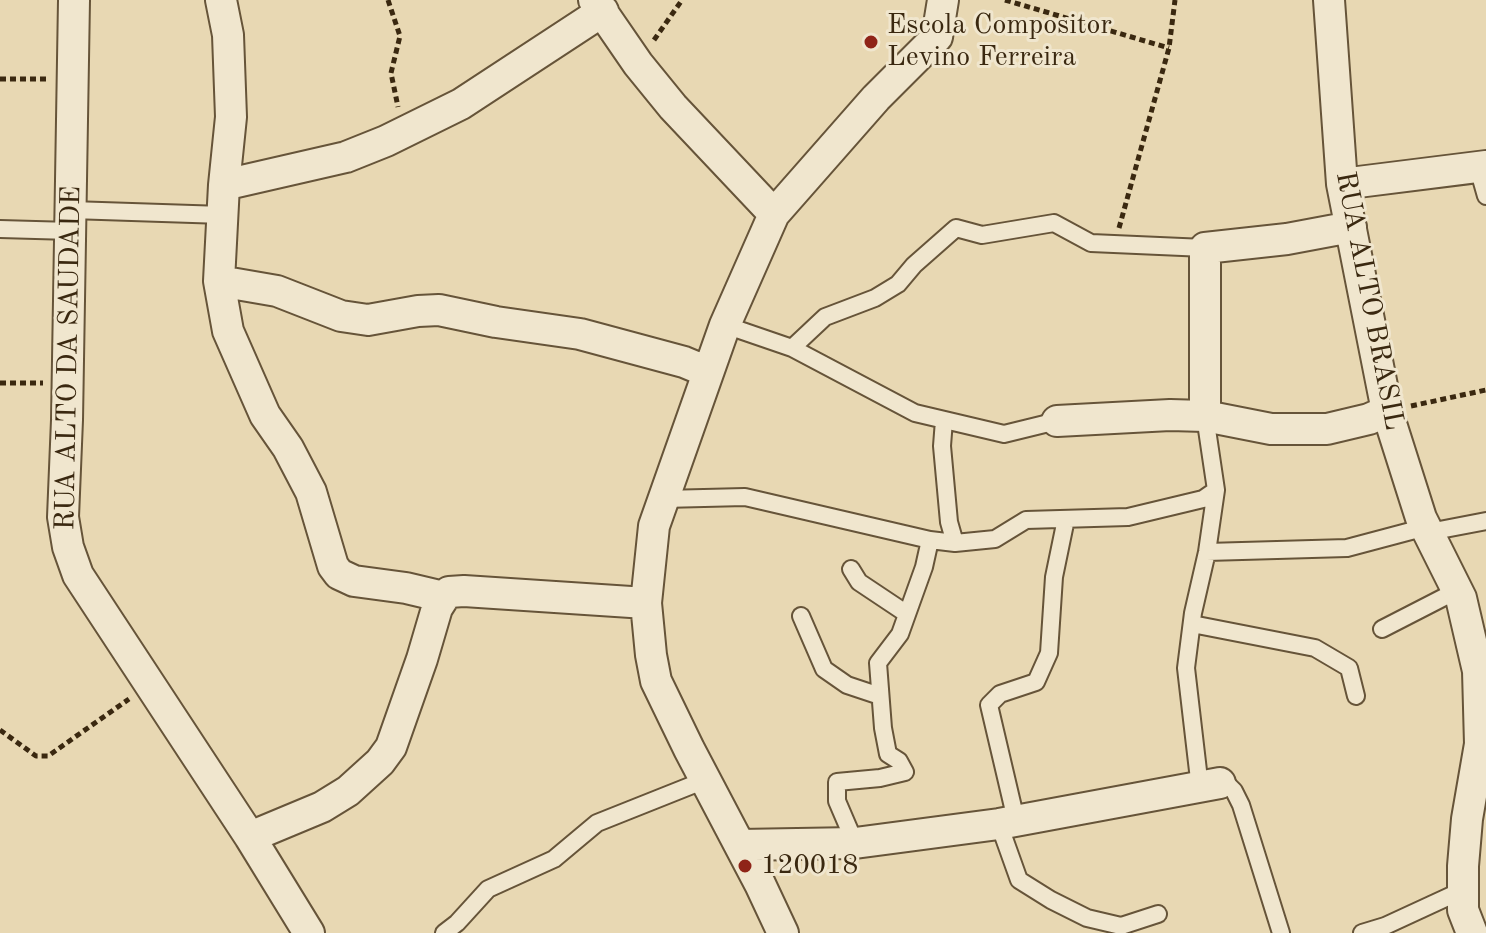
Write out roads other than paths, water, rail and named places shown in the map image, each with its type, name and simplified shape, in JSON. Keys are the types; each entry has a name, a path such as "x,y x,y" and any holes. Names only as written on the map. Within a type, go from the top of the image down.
{"street":[{"name":"RUA ALTO DA SAUDADE","path":"74,0 63,517 68,547 78,575 250,837 309,933"},
{"path":"221,0 228,35 231,117 219,281 228,331 265,415 288,448 311,492 333,566 339,574 354,581 444,597"},
{"path":"783,933 656,681 646,603 654,526 725,325 774,214 876,98 937,37 943,0"},
{"name":"RUA ALTO BRASIL","path":"1329,0 1342,184 1387,411 1427,530 1461,598 1478,671 1480,744 1467,819 1463,890 1463,910 1472,933"},
{"path":"224,200 346,157 461,104 598,5 638,64 673,107 774,214"},
{"path":"1342,184 1483,176"},
{"path":"1205,416 1205,248 1287,239 1351,227"},
{"path":"219,281 277,291 341,316 368,320 439,310 580,334 684,362 708,372"},
{"path":"1057,421 1205,416 1271,429 1327,429 1369,419 1387,411"},
{"path":"250,837 322,807 348,791 380,762 391,747 437,608 449,592 646,603"},
{"path":"740,845 855,843 1008,822 1210,786"}],"lane":[{"path":"0,229 224,200"},
{"path":"792,348 825,317 875,298 898,284 914,265 956,228 982,235 1054,223 1091,243 1205,248"},
{"path":"725,325 792,348 915,413 1004,434 1057,421"},
{"path":"1205,416 1216,490 1186,668 1210,786 1229,786 1241,805 1281,933"},
{"path":"944,420 942,446 949,522 955,543"},
{"path":"663,499 745,497 930,540 955,543 995,539 1026,520 1128,517 1203,499 1216,490"},
{"path":"1066,519 1054,577 1049,653 1036,682 1000,694 989,705 1019,880 1087,918 1121,926 1158,914"},
{"path":"1207,552 1347,548 1427,530 1486,521"},
{"path":"855,843 837,801 837,782 905,772 899,761 888,754 878,663 900,634 924,567 930,540"},
{"path":"851,569 859,582 907,614"},
{"path":"1382,629 1458,590"},
{"path":"801,616 824,669 847,685 880,696"},
{"path":"1192,624 1315,648 1349,668 1356,696"},
{"path":"444,933 488,889 554,859 597,823 705,780"},
{"path":"1362,933 1385,926 1463,890"}],"place":[{"name":"Escola Compositor Levino Ferreira","path":"871,42"},
{"name":"120018","path":"745,866"}]}
